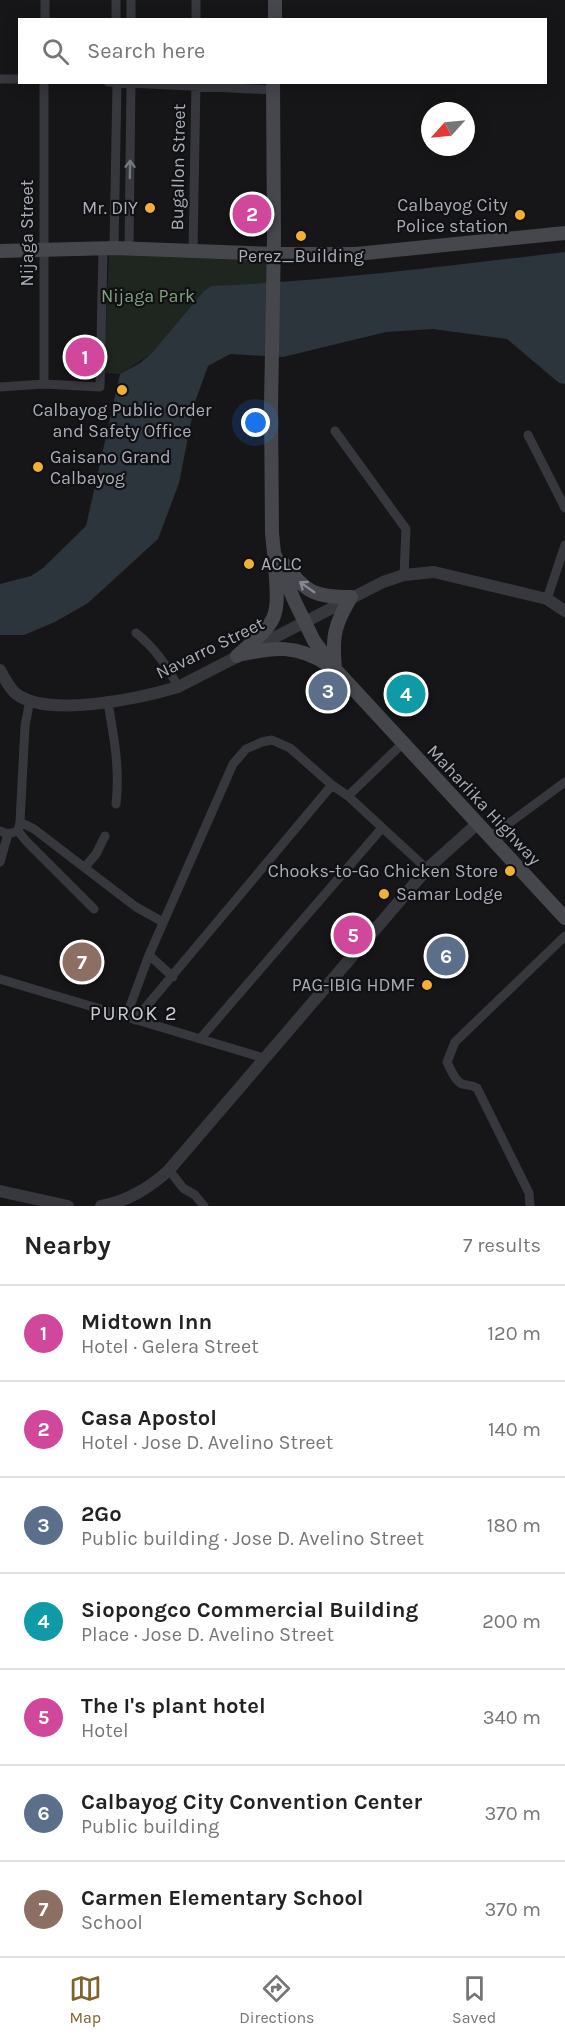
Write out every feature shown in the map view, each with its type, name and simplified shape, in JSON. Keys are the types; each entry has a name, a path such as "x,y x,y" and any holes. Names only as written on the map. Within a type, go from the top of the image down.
{"main road":[{"path":"275,0 275,18"},
{"path":"237,656 265,629 274,616 276,598 271,501 274,254 273,86"},
{"path":"0,251 108,248 274,254 356,254 565,232"},
{"path":"274,553 304,588 333,597 351,597 336,626 333,646 335,669"},
{"path":"274,553 304,622 314,641 335,669"},
{"path":"237,656 260,650 300,650 317,657 335,669"},
{"name":"Maharlika Highway","path":"335,669 565,918"}],"street":[{"path":"45,0 45,18"},
{"path":"116,0 116,18"},
{"path":"131,0 131,18"},
{"path":"196,0 196,18"},
{"path":"0,79 18,79"},
{"name":"Nijaga Street","path":"44,84 44,384"},
{"path":"0,387 44,384 100,387 117,84"},
{"path":"129,249 131,84"},
{"path":"164,84 273,86"},
{"name":"Bugallon Street","path":"193,252 196,85"},
{"path":"335,431 406,529 404,575"},
{"path":"528,435 565,508"},
{"path":"546,599 565,545"},
{"name":"Navarro Street","path":"0,670 16,694 45,704 108,703 146,697 178,687 351,597 404,575 434,572 546,599 565,611"},
{"path":"136,633 168,666 178,687"},
{"path":"30,700 25,726 19,826 27,842 94,909"},
{"path":"108,703 117,754 116,804"},
{"path":"130,1018 149,955 163,922 233,764 246,749 272,740 290,748 348,796 428,869"},
{"path":"348,796 403,743"},
{"path":"489,838 565,782"},
{"path":"130,1018 172,977 332,785"},
{"path":"107,1206 154,1184 169,1170 428,869 477,824"},
{"path":"0,862 4,833 19,826 34,829 136,907 163,922"},
{"path":"200,1039 382,828"},
{"path":"85,867 96,854 105,836"},
{"path":"530,1206 529,1192 477,1088 471,1084 458,1082 447,1062 455,1042 565,936"},
{"path":"149,955 172,977"},
{"path":"0,979 264,1058"},
{"path":"169,1170 183,1188 204,1206"},
{"path":"0,1191 68,1206"}],"green space":[{"name":"Nijaga Park","path":"109,253 267,259 268,284 203,292 151,354 120,374 104,373"}],"shaded area":[{"path":"565,252 565,384 559,383 507,339 433,329 386,332 283,357 230,354 208,366 195,402 179,483 158,539 88,603 55,622 24,635 0,635 0,584 31,576 43,568 86,526 120,374 151,354 203,292 211,286 344,277"}],"place":[{"name":"Mr. DIY","path":"150,208"},
{"name":"Casa Apostol","path":"252,214"},
{"name":"Calbayog City Police station","path":"520,215"},
{"name":"Perez_Building","path":"301,236"},
{"name":"Midtown Inn","path":"85,357"},
{"name":"Calbayog Public Order and Safety Office","path":"122,390"},
{"name":"Gaisano Grand Calbayog","path":"38,467"},
{"name":"ACLC","path":"249,564"},
{"name":"2Go","path":"328,691"},
{"name":"Siopongco Commercial Building","path":"406,694"},
{"name":"Chooks-to-Go Chicken Store","path":"510,871"},
{"name":"Samar Lodge","path":"384,894"},
{"name":"The I's plant hotel","path":"353,935"},
{"name":"Calbayog City Convention Center","path":"446,956"},
{"name":"Carmen Elementary School","path":"82,962"},
{"name":"PAG-IBIG HDMF","path":"427,985"}],"district":[{"name":"PUROK 2","path":"134,1013"}]}
